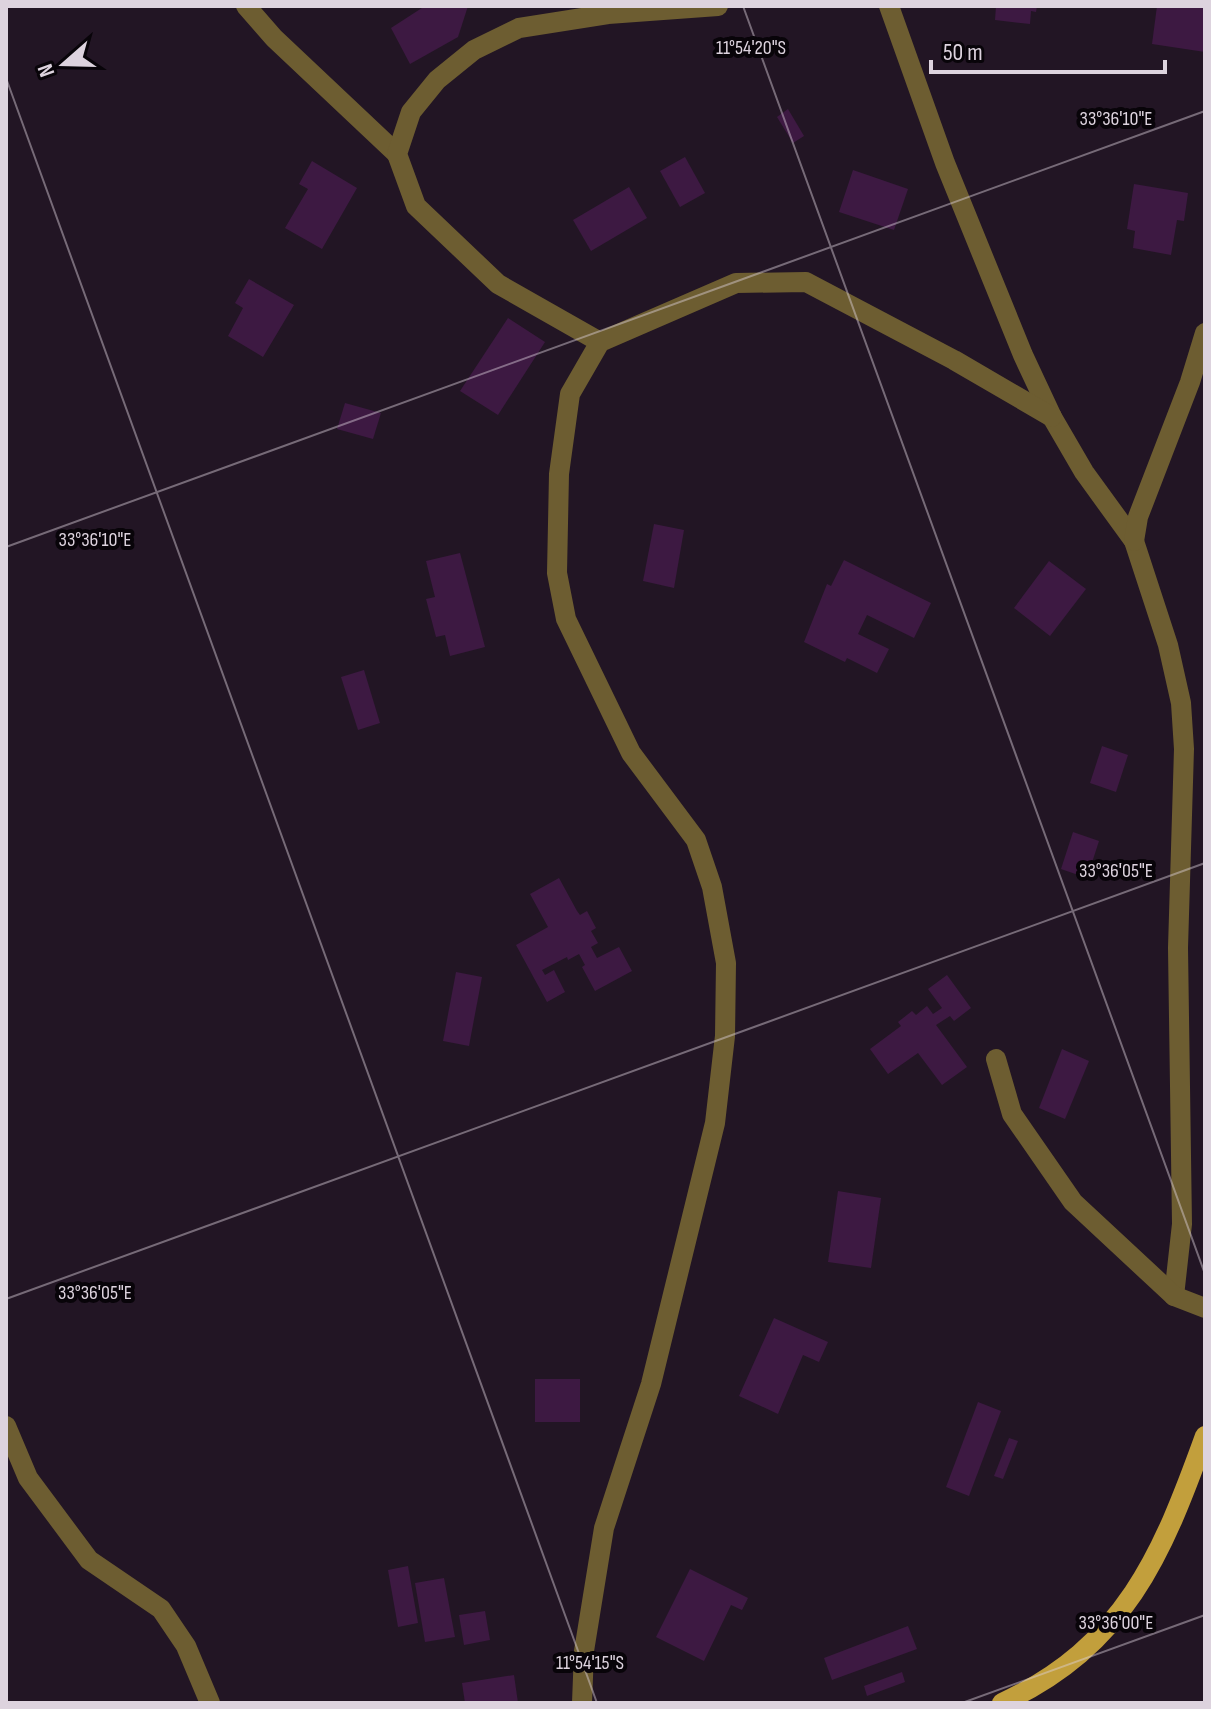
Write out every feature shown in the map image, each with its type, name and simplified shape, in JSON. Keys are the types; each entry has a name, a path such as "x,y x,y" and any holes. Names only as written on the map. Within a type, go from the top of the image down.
{"main road":[{"path":"1002,1703 1027,1698 1101,1636 1130,1603 1173,1526 1205,1436"}],"street":[{"path":"246,6 274,38 397,154 416,206 498,284 600,342"},
{"path":"397,154 411,112 437,80 474,50 519,28 644,8 718,6"},
{"path":"889,6 945,163 1052,417 1084,472 1134,541 1168,645 1182,718 1178,948 1182,1224 1174,1296"},
{"path":"582,1703 584,1651 604,1528 651,1384 715,1123 725,1036 726,963 712,887 696,840 631,753 591,674 563,604 557,573 562,447 570,394 600,342 736,283 806,282 954,360 1052,417"},
{"path":"1134,541 1138,517 1190,382 1205,333"},
{"path":"996,1059 1012,1114 1073,1202 1174,1296 1205,1308"},
{"path":"6,1426 28,1478 89,1560 161,1609 186,1646 210,1703"}],"building":[{"path":"425,6 468,6 458,37 410,64 391,28"},
{"path":"996,6 1037,6 1036,12 1031,11 1030,24 995,20"},
{"path":"1157,6 1205,6 1205,52 1152,44"},
{"path":"788,109 804,136 793,143 777,117"},
{"path":"685,157 705,193 680,207 660,171"},
{"path":"312,161 357,188 322,249 285,228 308,189 299,184"},
{"path":"853,170 908,189 894,230 839,212"},
{"path":"1134,184 1188,193 1184,221 1177,220 1171,255 1133,248 1135,231 1127,229"},
{"path":"629,187 647,218 591,251 573,220"},
{"path":"249,279 294,305 263,357 228,336 243,308 235,303"},
{"path":"508,318 545,342 498,415 460,391"},
{"path":"345,403 381,413 373,439 337,429"},
{"path":"654,524 684,530 674,588 643,581"},
{"path":"460,553 485,647 450,656 445,635 436,637 426,599 435,597 426,561"},
{"path":"844,560 931,603 914,638 867,615 858,634 889,649 877,673 804,642 827,584 831,586"},
{"path":"1049,561 1086,589 1050,636 1014,608"},
{"path":"364,670 380,723 358,730 341,677"},
{"path":"1102,746 1128,755 1116,792 1090,783"},
{"path":"1073,832 1099,841 1087,878 1061,869"},
{"path":"559,878 577,911 580,915 587,911 596,928 591,931 598,943 591,947 597,958 619,947 632,971 595,991 582,967 585,965 579,954 568,960 567,957 542,970 545,975 554,970 565,992 547,1002 516,945 548,927 530,894"},
{"path":"456,972 482,977 469,1046 443,1041"},
{"path":"947,975 971,1008 954,1021 950,1016 936,1025 967,1067 942,1085 918,1053 888,1074 870,1049 901,1026 898,1022 912,1011 916,1015 927,1006 933,1014 942,1008 928,989"},
{"path":"1062,1049 1089,1061 1065,1119 1039,1108"},
{"path":"838,1191 881,1198 871,1268 828,1262"},
{"path":"774,1318 828,1342 819,1362 803,1355 778,1414 739,1396"},
{"path":"535,1379 580,1379 580,1422 535,1422"},
{"path":"978,1402 1001,1411 969,1496 946,1487"},
{"path":"1009,1438 1018,1441 1003,1479 994,1476"},
{"path":"408,1566 418,1623 398,1627 388,1570"},
{"path":"690,1569 748,1598 742,1610 731,1605 704,1661 656,1637"},
{"path":"444,1578 455,1637 425,1642 415,1583"},
{"path":"485,1611 490,1640 464,1645 459,1615"},
{"path":"908,1626 917,1649 832,1680 824,1658"},
{"path":"902,1672 905,1682 867,1696 864,1686"},
{"path":"514,1675 518,1703 465,1703 462,1683"}]}
